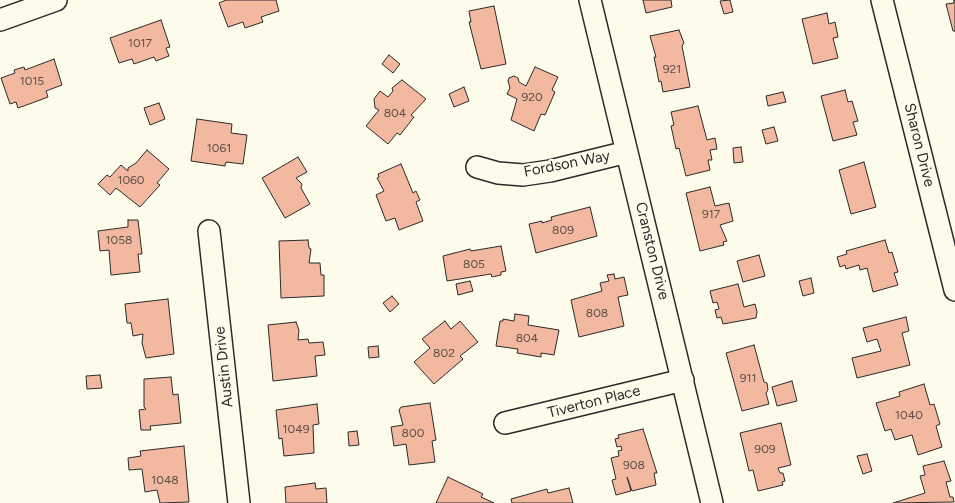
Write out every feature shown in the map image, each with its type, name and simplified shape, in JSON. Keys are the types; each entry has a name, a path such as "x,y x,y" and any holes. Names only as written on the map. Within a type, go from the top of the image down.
{"street":[{"path":"0,20 56,0"},
{"name":"Cranston Drive","path":"590,0 712,503"},
{"name":"Sharon Drive","path":"882,0 955,290"},
{"name":"Fordson Way","path":"477,166 498,173 523,175 550,171 627,152"},
{"name":"Austin Drive","path":"209,232 239,503"},
{"name":"Tiverton Place","path":"505,423 683,380"}],"building":[{"path":"226,0 276,0 279,11 261,17 263,22 245,28 243,22 228,27 219,3"},
{"path":"643,0 671,0 672,7 646,13"},
{"path":"730,0 733,12 724,14 720,1"},
{"path":"954,0 955,31 953,31 946,4 954,3"},
{"path":"494,6 506,64 481,69 469,22 471,22 469,11"},
{"path":"827,13 829,24 835,22 838,37 833,38 838,58 813,64 802,19"},
{"path":"161,20 170,47 166,48 169,56 156,61 154,57 134,64 132,59 119,63 110,38"},
{"path":"679,30 684,43 682,46 690,87 663,92 661,81 659,82 654,57 656,57 650,36"},
{"path":"389,55 400,64 393,73 382,64"},
{"path":"54,59 62,85 46,91 48,97 32,103 18,108 16,102 10,104 1,78 15,73 14,70 24,67 25,70"},
{"path":"535,67 558,77 552,90 555,92 545,115 541,114 534,131 511,120 517,99 507,94 510,88 509,78 514,76 526,86"},
{"path":"402,80 426,99 411,115 414,117 400,135 397,133 388,144 366,126 379,110 375,108 374,99 380,91 388,97 393,91 392,88"},
{"path":"464,87 469,101 454,107 449,94"},
{"path":"845,90 848,102 852,101 858,121 853,122 857,135 833,141 821,96"},
{"path":"783,92 786,102 768,106 766,96"},
{"path":"159,103 165,119 150,125 144,108"},
{"path":"698,106 707,140 715,138 717,149 710,150 712,160 708,160 710,170 686,176 679,148 676,149 671,126 674,125 671,112"},
{"path":"197,119 232,124 231,133 247,135 243,164 226,162 225,166 191,161"},
{"path":"774,127 778,141 766,144 762,130"},
{"path":"741,147 743,162 734,163 733,148"},
{"path":"147,150 169,169 157,183 160,185 140,207 116,188 110,195 98,184 107,175 110,177 121,165 128,171 128,168 136,163"},
{"path":"298,157 307,172 296,178 302,184 301,188 310,204 285,218 262,178"},
{"path":"864,162 876,207 851,214 839,170"},
{"path":"401,164 413,193 416,191 420,200 416,202 423,221 399,230 395,218 386,221 376,195 384,191 377,178 379,177 378,174"},
{"path":"710,187 715,206 729,203 733,221 720,225 727,241 723,242 724,245 700,251 686,193"},
{"path":"590,207 597,236 536,253 529,224 542,221 542,223 552,220 551,217"},
{"path":"128,220 138,220 142,254 138,254 140,272 111,275 109,250 100,251 98,231 128,227"},
{"path":"308,240 309,248 311,249 309,263 320,263 321,275 324,275 324,296 281,298 279,241"},
{"path":"885,240 889,253 892,252 898,272 894,273 898,285 873,292 867,268 860,270 859,265 846,269 845,265 840,267 837,257 847,254 846,251"},
{"path":"501,246 506,271 501,272 501,275 492,277 491,274 447,281 443,256 470,249 471,251"},
{"path":"759,255 765,276 743,282 737,261"},
{"path":"614,274 615,279 624,277 628,295 618,297 624,326 579,337 571,300 602,291 600,283 609,281 607,275"},
{"path":"811,278 814,293 803,296 799,281"},
{"path":"470,281 473,291 458,295 456,284"},
{"path":"738,284 744,307 755,304 756,318 723,324 721,317 717,318 715,310 719,309 717,302 713,303 710,291"},
{"path":"392,296 399,304 390,312 383,303"},
{"path":"168,299 174,354 146,358 142,343 143,334 133,336 131,323 127,323 125,304"},
{"path":"515,314 529,316 528,325 559,330 554,355 541,353 541,357 517,353 518,349 496,346 500,321 503,321 503,319 514,321"},
{"path":"906,317 909,331 902,333 910,365 857,378 852,358 881,351 877,339 867,342 863,328"},
{"path":"445,321 451,329 460,321 478,342 460,356 463,359 434,384 414,362 430,348 422,339"},
{"path":"296,322 299,330 298,340 308,339 309,343 323,342 325,355 315,356 317,376 273,381 268,325"},
{"path":"754,345 764,382 767,383 768,390 766,393 769,404 742,411 726,353"},
{"path":"378,346 379,357 369,358 368,347"},
{"path":"100,375 102,388 87,389 86,376"},
{"path":"171,377 173,395 178,394 181,423 150,426 151,430 141,430 139,410 146,409 144,407 144,379"},
{"path":"792,381 797,401 777,406 772,387"},
{"path":"924,384 930,405 934,404 940,424 936,426 942,447 918,455 912,435 895,440 891,429 885,431 876,403 900,396 899,392"},
{"path":"430,403 436,440 432,441 435,462 409,465 406,444 394,446 391,427 403,425 399,410 401,407"},
{"path":"317,404 319,424 313,425 314,453 284,456 282,438 279,439 276,410"},
{"path":"781,423 791,465 778,468 780,473 783,473 785,481 782,482 783,485 758,491 753,470 749,471 740,433"},
{"path":"643,429 657,473 654,473 656,485 632,491 627,477 631,491 616,495 612,480 616,479 611,458 619,456 618,451 622,450 621,446 617,447 615,439 619,438 618,435"},
{"path":"357,431 359,445 349,446 348,432"},
{"path":"184,446 189,502 160,503 157,490 145,492 142,469 129,470 128,458 141,456 140,451"},
{"path":"867,454 872,471 863,474 857,456"},
{"path":"944,461 951,481 946,482 950,497 953,497 954,502 893,503 925,493 920,476 925,475 923,466"},
{"path":"448,477 483,494 481,497 494,503 436,503"},
{"path":"315,483 316,489 326,488 327,503 286,503 285,487"},
{"path":"569,488 573,503 512,503 511,499 547,489 548,493"}]}
